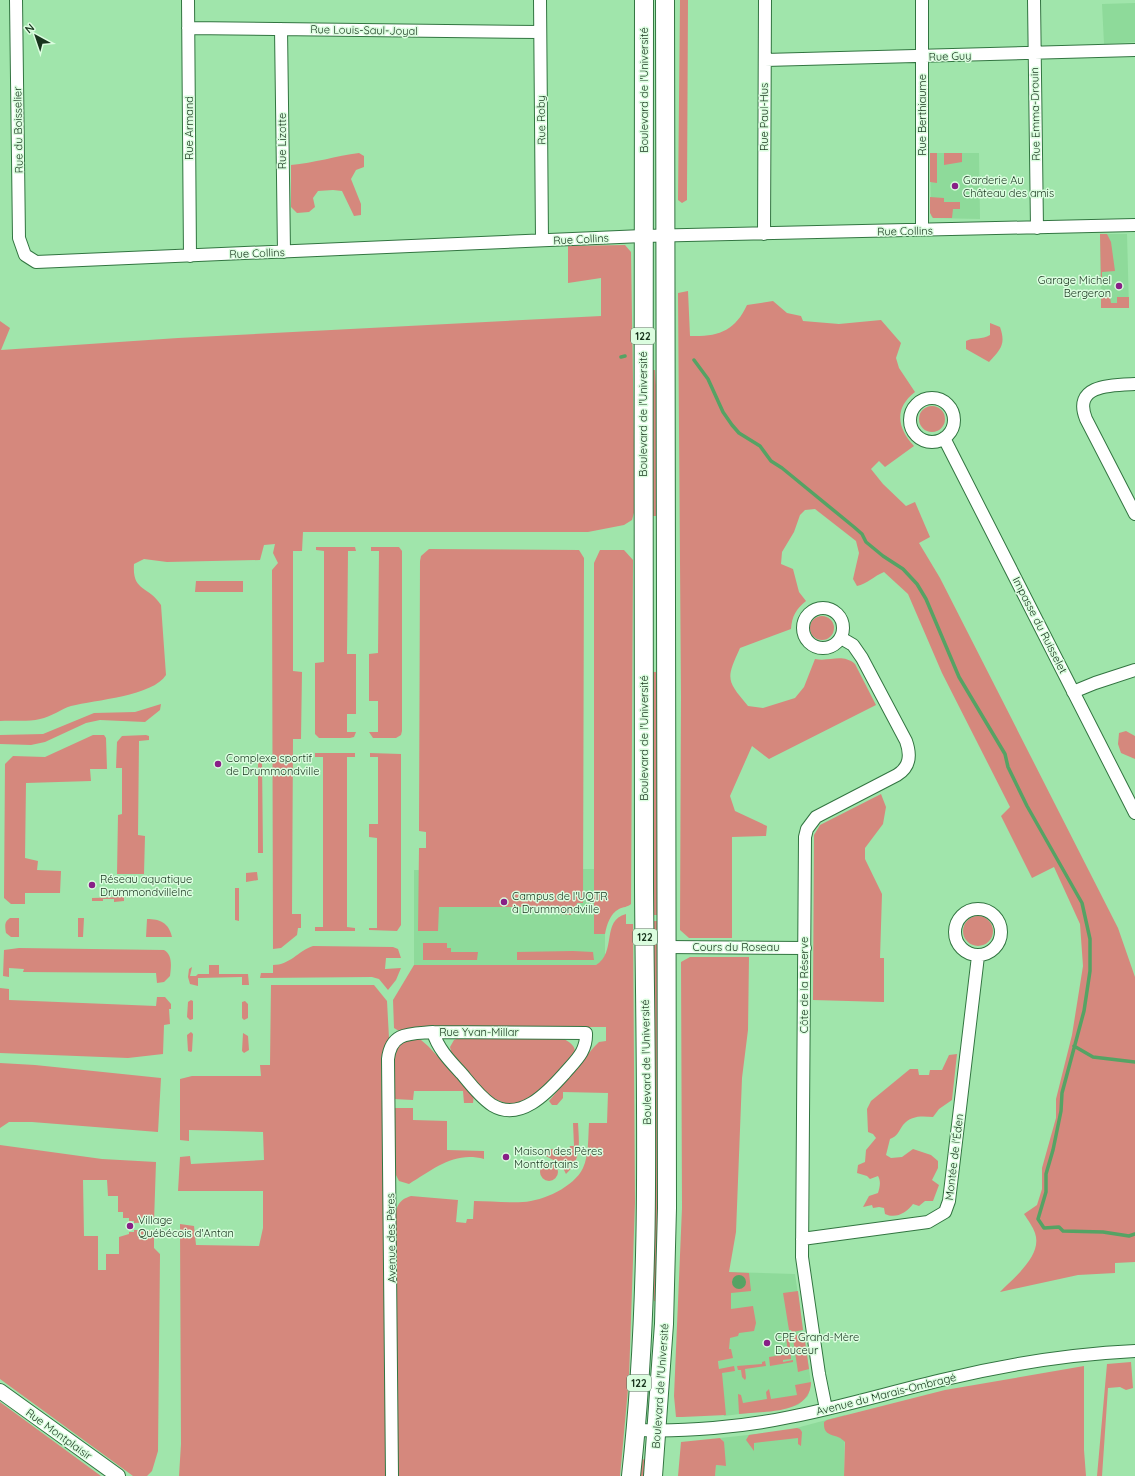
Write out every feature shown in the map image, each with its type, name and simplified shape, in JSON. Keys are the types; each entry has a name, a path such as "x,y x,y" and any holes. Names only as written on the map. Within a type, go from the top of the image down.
{"main road":[{"name":"Boulevard de l'Université","path":"631,1476 636,1430 643,1287 647,1124 643,236 644,0"},
{"name":"Boulevard de l'Université","path":"653,1476 657,1431 666,1264 665,0"}],"street":[{"name":"Rue du Boisselier","path":"16,0 19,238 21,247 28,258"},
{"name":"Rue Armand","path":"188,0 190,256"},
{"name":"Rue Roby","path":"540,0 542,240"},
{"name":"Rue Paul-Hus","path":"764,234 765,0"},
{"name":"Rue Berthiaume","path":"922,0 922,230"},
{"name":"Rue Emma-Drouin","path":"1034,0 1037,228"},
{"name":"Rue Louis-Saul-Joyal","path":"188,28 540,32"},
{"name":"Rue Lizotte","path":"281,29 284,252"},
{"name":"Rue Guy","path":"765,60 1035,54 1135,50"},
{"name":"Rue Collins","path":"28,258 36,262 46,263 643,236 1135,225"},
{"path":"1135,384 1103,386 1093,390 1086,398 1083,408 1086,419 1135,514"},
{"name":"Impasse du Ruisselet","path":"944,438 1135,813"},
{"path":"644,538 665,537"},
{"name":"Côte de la Réserve","path":"826,1409 819,1374 804,1273 802,1239 805,847 807,829 816,817 903,771 908,764 910,756 906,742 862,658 853,645 841,638"},
{"path":"1074,692 1095,683 1135,670"},
{"name":"Cours du Roseau","path":"666,947 805,948"},
{"name":"Montée de l'Éden","path":"802,1239 928,1222 945,1212 949,1201 978,956"},
{"name":"Rue Yvan-Millar","path":"433,1032 586,1033 587,1042 583,1052 546,1094 524,1107 511,1109 499,1108 483,1098 442,1051 433,1032"},
{"name":"Avenue des Pères","path":"392,1476 388,1059 392,1046 402,1036 433,1032"},
{"name":"Avenue du Marais-Ombragé","path":"636,1430 657,1431 772,1420 826,1409 948,1378 1085,1355 1135,1351"},
{"name":"Rue Montplaisir","path":"0,1391 118,1476"}],"shaded area":[{"path":"680,0 688,0 687,200 682,203 678,200"},
{"path":"1135,3 1135,42 1104,44 1102,4"},
{"path":"359,153 364,156 364,167 356,170 351,179 361,204 361,215 354,216 342,191 318,191 313,198 315,207 309,212 297,213 291,207 291,165"},
{"name":"Garderie Au Château des amis","path":"930,153 979,153 980,219 933,218 931,216"},
{"path":"930,153 937,153 937,183 930,182"},
{"path":"944,153 962,153 962,162 944,165"},
{"path":"930,197 944,198 944,202 960,202 960,209 953,209 952,218 933,218 930,213"},
{"path":"1100,234 1127,234 1129,308 1101,308"},
{"path":"1100,234 1107,234 1111,242 1115,271 1102,272 1102,283 1101,283"},
{"path":"625,245 631,252 635,509 632,520 624,525 588,532 303,532 302,551 293,551 293,671 302,672 301,739 293,739 292,914 301,914 301,928 298,928 297,935 281,948 273,949 272,570 278,563 273,553 275,544 264,545 260,560 167,562 144,559 134,564 134,573 138,584 151,594 161,605 166,675 159,682 149,688 123,696 71,706 48,717 31,720 0,721 0,321 10,328 1,350 178,338 601,316 601,278 568,283 568,246"},
{"path":"688,291 690,336 709,335 724,331 737,321 747,305 773,301 787,313 801,316 803,321 839,324 881,320 901,343 896,358 899,368 915,392 908,398 901,411 900,418 904,432 914,446 885,467 879,461 871,469 883,484 906,506 915,502 930,537 919,543 940,578 1118,928 1135,977 1135,1262 1115,1263 1115,1273 1078,1275 1000,1292 1025,1266 1035,1250 1035,1233 1024,1214 1037,1205 1042,1189 1042,1168 1056,1118 1056,1099 1072,1035 1083,966 1080,924 1054,867 1032,878 1001,816 1010,807 942,673 908,594 884,572 864,584 857,586 853,579 859,553 856,541 815,509 805,510 800,515 794,532 782,552 781,564 793,569 799,592 806,601 795,613 792,620 791,629 740,648 732,666 730,679 748,706 763,708 795,698 804,687 815,659 826,660 841,658 855,664 876,705 769,759 752,746 730,796 735,811 767,826 766,836 732,837 732,938 689,938 680,930 681,697 678,293"},
{"path":"1101,297 1110,297 1111,303 1117,303 1117,297 1129,297 1129,308 1101,308"},
{"path":"990,323 1000,327 1002,342 999,350 989,362 966,349 966,341 990,335"},
{"path":"651,370 655,370 658,417 658,516 652,516"},
{"path":"932,406 941,410 945,419 941,428 932,432 923,428 919,419 923,410"},
{"path":"316,547 355,547 356,551 348,551 347,654 356,654 356,714 347,714 347,732 356,732 354,737 350,738 319,738 315,734 315,663 324,662 324,551 316,550"},
{"path":"371,547 399,547 402,551 402,731 401,735 396,738 373,738 369,732 378,732 378,701 369,701 369,654 378,653 379,551 371,551"},
{"path":"429,549 579,550 584,558 583,903 577,903 576,907 571,907 571,915 560,914 560,907 439,907 438,931 418,931 419,848 426,848 426,832 419,831 420,561 421,556"},
{"path":"600,550 624,550 633,560 631,904 619,909 611,916 605,934 594,934 594,563"},
{"path":"196,581 243,581 243,592 195,592"},
{"path":"817,616 827,616 834,623 834,633 827,640 817,640 810,633 810,623"},
{"path":"652,672 656,672 659,717 660,915 652,915"},
{"path":"161,704 160,710 145,722 100,720 86,723 45,742 31,745 0,744 0,735 43,734 94,713 135,712"},
{"path":"1126,731 1135,736 1135,759 1121,753 1118,744 1119,733"},
{"path":"93,735 104,735 106,738 107,769 90,769 91,781 26,783 25,858 38,861 37,870 61,871 60,893 25,893 25,904 11,904 4,898 5,764 13,756 45,757"},
{"path":"122,736 149,736 149,740 139,741 138,835 145,836 144,874 117,874 118,815 122,814 122,768 116,768 117,742"},
{"path":"315,753 355,753 355,757 347,757 347,927 355,928 355,931 315,931 315,927 323,927 323,757 315,757"},
{"path":"370,753 401,754 401,925 397,931 369,930 369,928 377,928 377,838 369,837 369,824 378,824 378,757 370,757"},
{"path":"258,754 262,760 263,853 258,853"},
{"path":"881,794 886,807 883,824 865,848 865,859 882,894 880,958 884,958 884,1002 813,1000 814,835 820,825"},
{"name":"Campus de l'UQTR à Drummondville","path":"594,869 594,934 605,934 605,959 596,965 414,965 414,870"},
{"path":"257,872 258,880 246,882 246,873"},
{"path":"235,888 239,888 239,921 235,920"},
{"path":"124,897 124,901 114,902 114,899 103,899 103,901 92,901 92,898"},
{"path":"626,914 626,924 633,924 635,1202 629,1378 620,1476 397,1476 395,1220 398,1205 400,1202 411,1196 458,1200 456,1222 466,1223 467,1219 473,1219 474,1201 523,1202 540,1199 557,1192 573,1181 583,1168 587,1152 589,1123 607,1123 608,1093 563,1092 563,1098 557,1105 552,1105 549,1101 594,1047 599,1042 606,1041 606,1027 415,1027 399,1031 394,1028 393,1000 414,965 596,965 602,960 606,953 614,923 618,917"},
{"path":"978,916 989,920 993,931 989,942 978,946 967,942 963,931 967,920"},
{"path":"10,918 19,918 19,937 11,937 6,933 5,924"},
{"path":"78,918 84,918 83,937 78,937"},
{"path":"147,919 160,921 166,925 171,932 172,937 146,937"},
{"path":"651,921 660,921 658,1302 654,1301 652,1266"},
{"path":"423,943 447,943 447,948 451,948 451,952 478,952 477,960 423,960"},
{"path":"313,946 393,947 398,949 401,958 386,958 385,969 401,968 396,980 388,990 379,979 372,977 260,978 261,973 273,973 273,965 284,963"},
{"path":"19,948 164,950 170,958 170,976 164,982 157,983 156,973 23,972 24,969 9,968 9,977 3,976 4,950"},
{"path":"517,952 593,952 594,960 517,960"},
{"path":"690,957 749,957 748,1030 742,1078 736,1232 729,1272 749,1273 751,1291 731,1293 731,1309 753,1306 756,1323 754,1331 739,1333 738,1336 730,1338 729,1349 731,1349 733,1358 718,1361 719,1369 734,1366 735,1371 722,1373 726,1415 676,1417 674,1396 682,1208 681,962","holes":["739,1276 745,1284 743,1288 732,1280"]},
{"path":"209,965 219,965 219,974 248,974 249,985 242,985 242,977 198,978 198,986 190,984 188,977 189,969 192,967 190,976 209,974"},
{"path":"271,985 374,985 387,1001 389,1038 381,1058 385,1259 386,1476 179,1476 181,1444 180,1224 194,1226 196,1245 259,1246 263,1228 263,1191 178,1191 180,1157 190,1156 191,1164 264,1160 263,1132 189,1130 189,1141 180,1140 180,1079 192,1076 261,1076 260,1065 270,1065"},
{"path":"0,988 9,989 9,1000 156,1006 157,997 165,997 171,1004 171,1009 169,1009 170,1024 164,1025 163,1054 128,1058 0,1053"},
{"path":"191,1000 193,1001 193,1019 190,1020 187,1017 188,1002"},
{"path":"245,1001 248,1004 248,1018 244,1020 242,1018 242,1002"},
{"path":"191,1032 193,1034 191,1052 188,1051 187,1035"},
{"path":"243,1033 248,1036 249,1050 244,1053 242,1051"},
{"path":"459,1038 564,1039 574,1047 575,1052 574,1055 536,1096 518,1104 505,1103 489,1097 452,1055 450,1047 454,1040"},
{"path":"414,1039 421,1040 428,1046 474,1095 473,1103 464,1103 463,1091 414,1091 413,1100 394,1099 392,1071 395,1053 398,1046 405,1041"},
{"path":"957,1054 952,1100 939,1109 933,1117 917,1117 906,1122 896,1135 890,1139 886,1155 891,1158 902,1157 913,1149 931,1155 938,1161 938,1168 932,1180 939,1185 933,1201 925,1201 919,1206 913,1204 904,1212 893,1216 885,1214 884,1208 873,1208 872,1205 863,1207 869,1196 878,1193 880,1184 878,1176 870,1179 867,1176 857,1173 858,1165 865,1162 866,1150 876,1138 873,1134 868,1132 867,1109 871,1101 910,1069 918,1069 919,1075 929,1075 930,1070 942,1070 949,1055"},
{"path":"0,1063 35,1065 161,1078 158,1132 32,1122 9,1122 0,1128"},
{"path":"394,1108 413,1108 413,1120 447,1121 447,1150 484,1151 484,1159 463,1157 454,1159 436,1167 409,1184 399,1181 394,1171"},
{"path":"573,1123 578,1123 578,1150 575,1163 566,1174 561,1164 542,1154 541,1149 569,1149 570,1146 574,1146"},
{"path":"0,1145 102,1159 156,1162 154,1222 134,1223 134,1221 129,1221 129,1218 123,1218 123,1212 118,1212 118,1196 108,1196 107,1180 83,1180 84,1236 98,1236 98,1270 106,1270 106,1254 119,1254 119,1237 129,1234 129,1232 134,1232 134,1230 154,1230 154,1248 160,1254 158,1451 152,1471 147,1476 133,1476 0,1379"},
{"path":"549,1163 555,1166 558,1172 555,1178 549,1181 543,1178 540,1172 543,1166"},
{"name":"CPE Grand-Mère Douceur","path":"729,1272 795,1274 811,1383 808,1396 798,1405 787,1408 724,1416 717,1351"},
{"path":"739,1275 744,1277 746,1282 744,1287 739,1289 734,1287 732,1282 734,1277"},
{"path":"798,1291 803,1330 792,1332 789,1330 783,1293"},
{"path":"804,1334 809,1369 798,1372 793,1339 796,1335"},
{"path":"786,1336 789,1336 791,1359 783,1360 783,1362 793,1360 793,1362 770,1366 769,1357 788,1354"},
{"path":"765,1361 766,1366 745,1369 745,1380 742,1377 741,1370 738,1370 737,1366 762,1364 762,1362"},
{"path":"1131,1362 1133,1388 1126,1390 1120,1387 1108,1388 1102,1476 1097,1476 1107,1364"},
{"path":"1084,1366 1084,1450 1086,1476 844,1476 845,1442 842,1439 828,1433 824,1427 824,1422 827,1420 945,1390"},
{"path":"811,1382 809,1393 803,1400 794,1406 772,1411 739,1414 738,1394 741,1395 743,1403 767,1399 766,1392 769,1389 771,1399 797,1395 795,1385"},
{"path":"0,1402 101,1476 0,1476"},
{"path":"845,1415 844,1476 715,1476 716,1465 725,1466 722,1439 720,1438 785,1431"},
{"path":"797,1428 802,1432 801,1446 798,1444 798,1438 754,1443 754,1451 746,1440 749,1435"},
{"path":"720,1438 724,1442 726,1466 716,1465 715,1476 678,1476 681,1442"},
{"path":"641,1459 647,1460 645,1476 639,1476"}],"waterway":[{"path":"621,357 625,356"},
{"path":"694,360 708,379 723,412 739,433 760,446 771,461 782,468 854,527 862,534 866,542 883,556 903,569 917,584 926,599 959,677 1005,754 1008,767 1027,806 1082,903 1090,939 1090,971 1084,1011 1062,1093 1061,1111 1053,1150 1046,1174 1046,1192 1038,1219 1044,1228 1059,1227 1063,1231 1103,1232 1129,1236 1135,1234"},
{"path":"1074,1046 1093,1057 1135,1062"}],"place":[{"name":"Garderie Au Château des amis","path":"955,186"},
{"name":"Garage Michel Bergeron","path":"1119,286"},
{"name":"Complexe sportif de Drummondville","path":"218,764"},
{"name":"Réseau aquatique DrummondvilleInc","path":"92,885"},
{"name":"Campus de l'UQTR à Drummondville","path":"504,902"},
{"name":"Maison des Pères Montfortains","path":"506,1157"},
{"name":"Village Québécois d'Antan","path":"130,1226"},
{"name":"CPE Grand-Mère Douceur","path":"767,1343"}]}
